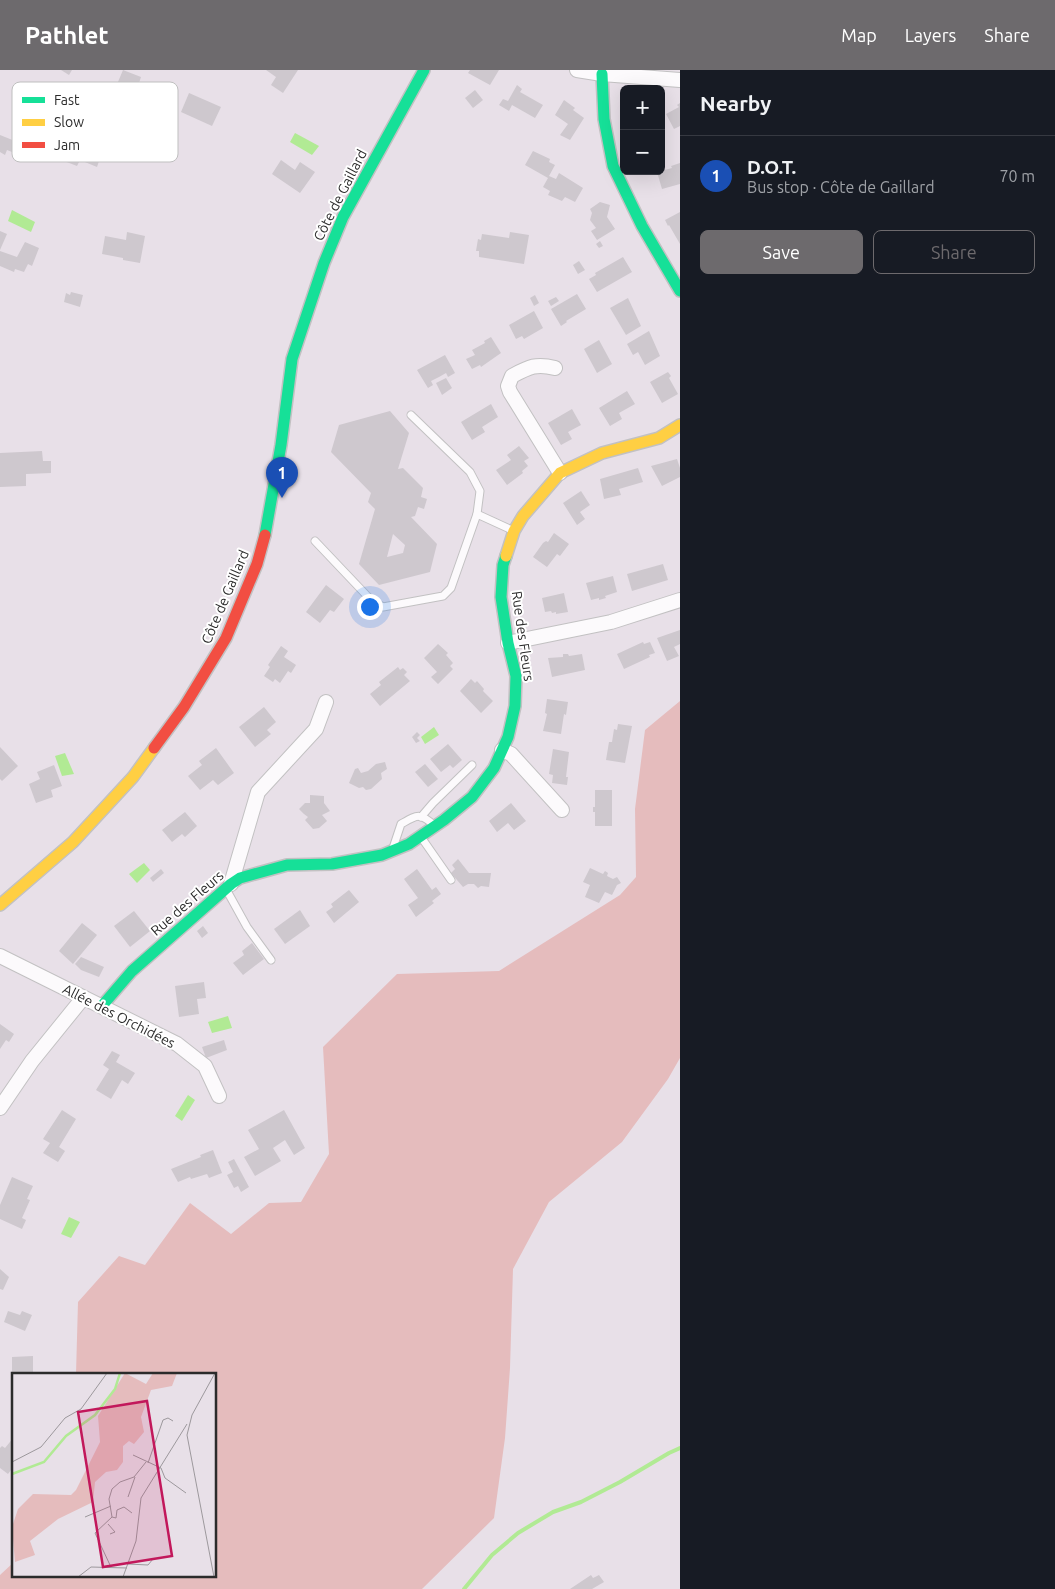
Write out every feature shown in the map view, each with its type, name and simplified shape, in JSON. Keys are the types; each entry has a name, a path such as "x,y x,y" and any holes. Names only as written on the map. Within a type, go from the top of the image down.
{"street":[{"name":"Côte de Gaillard","path":"0,905 73,842 133,777 184,707 226,638 257,564 264,538 282,445 292,359 324,262 343,217 424,70"},
{"path":"577,70 602,74 680,80"},
{"path":"602,74 604,118 613,166 642,226 680,291"},
{"path":"555,368 543,364 530,367 512,376 508,386 560,473"},
{"name":"Rue des Fleurs","path":"101,1008 132,971 228,886 240,878 287,865 332,864 382,855 409,844 472,797 494,768 508,737 515,706 516,676 508,643 501,597 503,565 514,531 523,516 560,473 602,453 660,438 680,425"},
{"path":"508,643 611,622 680,600"},
{"path":"228,886 258,792 316,728 326,702"},
{"path":"502,750 511,754 562,810"},
{"name":"Allée des Orchidées","path":"0,956 101,1008 177,1044 205,1066 219,1096"},
{"path":"0,1108 32,1061 83,998"}],"lane":[{"path":"315,541 371,600 383,606 443,596 451,588 476,514 480,491 470,472 411,415"},
{"path":"476,514 514,531"},
{"path":"421,816 472,765"},
{"path":"392,851 401,824 416,816 421,816 426,817 435,826"},
{"path":"420,836 451,880"},
{"path":"228,886 247,927 271,960"}],"shaded area":[{"path":"295,133 319,146 312,155 290,142"},
{"path":"12,210 35,222 31,232 8,221"},
{"path":"680,701 680,1058 668,1079 622,1142 549,1202 513,1269 510,1368 505,1438 494,1518 422,1589 0,1589 0,1575 12,1564 12,1576 216,1576 216,1373 76,1373 78,1302 119,1256 145,1265 190,1203 231,1234 269,1203 301,1202 329,1154 323,1047 397,974 499,971 620,895 636,877 635,809 645,730"},
{"path":"434,727 439,735 425,744 421,737"},
{"path":"65,753 74,774 62,776 55,756"},
{"path":"144,863 150,870 137,883 129,874"},
{"path":"228,1016 232,1028 212,1033 208,1022"},
{"path":"188,1095 195,1100 182,1121 175,1116"},
{"path":"69,1217 80,1222 71,1238 61,1234"}],"building":[{"path":"61,70 72,70 69,75"},
{"path":"123,70 141,77 139,82 118,82"},
{"path":"266,70 298,70 283,93 271,85 276,77"},
{"path":"470,70 499,70 490,85 468,73"},
{"path":"517,85 522,89 520,92 543,105 535,118 512,105 509,111 499,105 503,99 508,101"},
{"path":"475,90 483,100 473,108 465,98"},
{"path":"189,93 221,107 212,126 181,112"},
{"path":"564,100 584,118 570,140 560,135 568,124 555,115"},
{"path":"680,103 680,126 674,129 666,114 679,107 677,105"},
{"path":"0,135 12,140 12,152 7,150 5,155 0,152"},
{"path":"533,151 550,159 549,162 555,165 549,176 556,179 559,173 583,188 575,202 565,197 562,201 548,195 550,191 543,187 548,178 525,165"},
{"path":"281,160 295,170 300,162 315,172 300,193 272,174"},
{"path":"67,162 79,162 77,166"},
{"path":"85,162 99,162 97,167"},
{"path":"680,163 680,184 662,189 658,175 665,175 665,170 672,168 671,166"},
{"path":"600,202 610,205 607,217 615,229 597,240 591,231 596,228 590,220 592,213 590,209"},
{"path":"680,212 680,244 665,220"},
{"path":"0,231 7,234 0,250"},
{"path":"127,232 145,236 140,263 102,254 105,236 126,240"},
{"path":"510,232 529,235 524,264 479,257 479,251 476,251 478,239 481,240 482,234 509,238"},
{"path":"600,241 603,246 599,248 596,244"},
{"path":"25,242 39,248 32,266 28,264 24,272 15,269 14,272 0,266 0,251 17,257"},
{"path":"623,257 632,272 597,292 589,279 596,275 595,273"},
{"path":"579,261 585,270 578,274 573,265"},
{"path":"71,292 83,295 80,307 64,302 66,293 70,295"},
{"path":"577,294 586,309 561,326 551,309"},
{"path":"535,295 539,303 534,306 530,298"},
{"path":"556,297 559,301 551,306 548,301"},
{"path":"628,298 641,326 626,335 610,308"},
{"path":"534,311 543,328 524,339 522,336 516,339 509,325"},
{"path":"649,331 660,356 645,365 638,352 633,355 627,344"},
{"path":"491,337 501,353 481,367 480,365 472,369 466,359 475,355 472,350 485,343 484,341"},
{"path":"599,340 612,364 597,373 584,349"},
{"path":"445,355 455,373 448,377 446,373 431,381 433,385 428,388 417,370"},
{"path":"668,372 671,376 669,378 678,394 662,403 650,382"},
{"path":"446,378 452,388 442,395 436,383"},
{"path":"627,391 635,404 619,413 622,419 610,426 599,408"},
{"path":"491,404 498,417 482,427 485,432 472,440 461,422"},
{"path":"572,409 581,425 568,432 572,439 561,445 548,423"},
{"path":"390,411 409,433 398,469 403,468 423,488 421,497 427,499 424,509 418,507 415,516 411,517 437,544 430,572 379,585 359,564 375,509 368,502 371,493 331,452 339,425","holes":["393,534 405,545 403,553 387,557"]},
{"path":"519,446 529,458 524,461 528,466 522,471 523,473 507,485 496,470 511,460 507,455"},
{"path":"42,451 43,461 51,461 51,473 26,474 26,486 0,487 0,453"},
{"path":"677,459 680,477 662,486 651,466"},
{"path":"638,468 643,482 619,489 621,495 604,499 600,479"},
{"path":"581,491 590,505 580,512 585,519 577,525 563,503"},
{"path":"554,533 569,544 560,556 557,554 547,567 533,557 543,543 548,542"},
{"path":"663,564 668,580 632,591 627,574"},
{"path":"613,576 617,592 605,596 606,598 591,600 586,583"},
{"path":"326,585 344,599 334,612 330,610 320,623 306,612"},
{"path":"564,593 568,612 556,614 556,612 552,613 551,611 545,612 542,598"},
{"path":"680,630 680,644 674,647 679,656 667,661 657,638"},
{"path":"643,642 644,644 650,642 655,653 624,669 617,654"},
{"path":"438,644 448,653 446,655 453,663 450,666 453,669 438,684 431,677 437,672 424,658"},
{"path":"281,646 288,651 284,657 296,665 291,673 288,671 280,683 275,679 273,682 264,676 270,667 268,665"},
{"path":"563,654 568,654 569,656 582,654 585,670 552,677 548,658 563,657"},
{"path":"398,667 400,670 403,668 407,672 404,675 410,681 380,706 370,694 381,685 379,682"},
{"path":"471,679 475,683 477,681 484,689 483,691 493,701 481,713 460,691"},
{"path":"547,699 568,702 561,734 543,731 547,714 545,713"},
{"path":"264,707 276,722 267,730 271,734 255,747 239,727"},
{"path":"618,724 632,726 625,763 606,760 609,742 612,742 614,729 617,730"},
{"path":"417,732 420,735 417,738 420,741 416,743 412,737"},
{"path":"448,744 462,760 453,768 450,765 441,772 430,759"},
{"path":"0,747 18,766 2,781 0,779"},
{"path":"216,748 234,773 218,785 213,780 200,790 188,776 202,765 199,761"},
{"path":"553,749 569,752 567,785 552,783 553,775 549,774"},
{"path":"385,762 387,769 381,773 382,779 371,789 366,790 363,787 359,788 349,783 355,769 358,768 361,773 368,771 376,764"},
{"path":"425,764 438,779 428,787 415,772"},
{"path":"54,765 62,786 51,790 53,797 36,803 29,784 40,779 37,772"},
{"path":"595,790 612,790 612,826 595,826 593,807 595,807"},
{"path":"310,795 324,796 324,803 330,811 322,815 327,821 319,828 313,829 305,820 308,817 299,809 305,803 310,803"},
{"path":"511,803 526,821 514,830 508,823 497,832 489,821"},
{"path":"185,812 197,826 185,837 182,834 172,842 162,830"},
{"path":"458,859 469,873 491,873 489,887 481,886 478,888 474,884 468,884 463,887 451,873 455,869 452,865"},
{"path":"590,868 603,874 605,871 608,873 607,876 613,879 617,877 621,883 617,885 612,895 605,892 599,903 585,897 590,885 583,882"},
{"path":"161,869 164,873 153,882 150,878"},
{"path":"417,869 432,890 436,887 441,894 432,901 434,903 416,917 408,905 418,898 404,879"},
{"path":"349,890 359,902 334,923 326,912 333,907 331,904"},
{"path":"300,910 310,926 285,944 274,929"},
{"path":"134,911 150,931 130,947 114,926"},
{"path":"82,923 97,935 73,964 59,951"},
{"path":"203,926 208,933 202,938 197,931"},
{"path":"252,943 264,959 243,975 233,963 244,955 242,951"},
{"path":"81,957 104,967 99,977 81,970 75,964"},
{"path":"204,982 206,998 197,999 199,1014 179,1017 175,986"},
{"path":"0,1024 14,1034 9,1042 6,1040 0,1049"},
{"path":"224,1040 227,1050 206,1058 202,1047"},
{"path":"112,1051 120,1055 116,1062 135,1073 128,1084 122,1080 111,1099 96,1090 109,1069 103,1065"},
{"path":"62,1110 76,1119 59,1147 65,1151 58,1162 43,1153 50,1143 43,1139"},
{"path":"284,1110 305,1148 294,1155 285,1140 273,1148 281,1161 255,1176 244,1157 259,1149 248,1130"},
{"path":"213,1150 222,1173 209,1178 207,1174 191,1179 190,1177 178,1182 171,1169"},
{"path":"234,1159 249,1187 241,1192 238,1186 234,1188 227,1175 233,1172 228,1162"},
{"path":"12,1177 33,1186 27,1199 30,1200 22,1218 26,1220 22,1229 0,1219 0,1205"},
{"path":"0,1269 9,1277 3,1290 0,1289"},
{"path":"8,1311 20,1315 22,1311 32,1315 25,1331 4,1322"},
{"path":"33,1356 33,1373 12,1373 12,1357"},
{"path":"12,1439 12,1469 8,1474 0,1468 0,1448 2,1446 5,1448"},
{"path":"591,1575 593,1578 599,1575 604,1582 592,1589 570,1589"}],"waterway":[{"path":"464,1589 492,1555 518,1533 553,1512 581,1502 680,1448"}],"traffic: fast":[{"path":"265,535 281,445 292,359 324,263 343,217 424,70"},
{"path":"602,74 604,119 613,166 642,226 680,291"},
{"path":"101,1007 132,971 240,878 287,865 332,864 382,855 409,844 444,820 472,797 494,768 508,737 515,706 516,676 508,643 501,597 503,565 506,556"}],"traffic: slow":[{"path":"506,556 514,531 523,516 560,473 602,453 659,438 680,425"},
{"path":"0,905 73,842 133,777 154,748"}],"traffic: jam":[{"path":"154,748 184,707 226,638 257,564 265,535"}],"place":[{"name":"D.O.T.","path":"282,498"}]}
